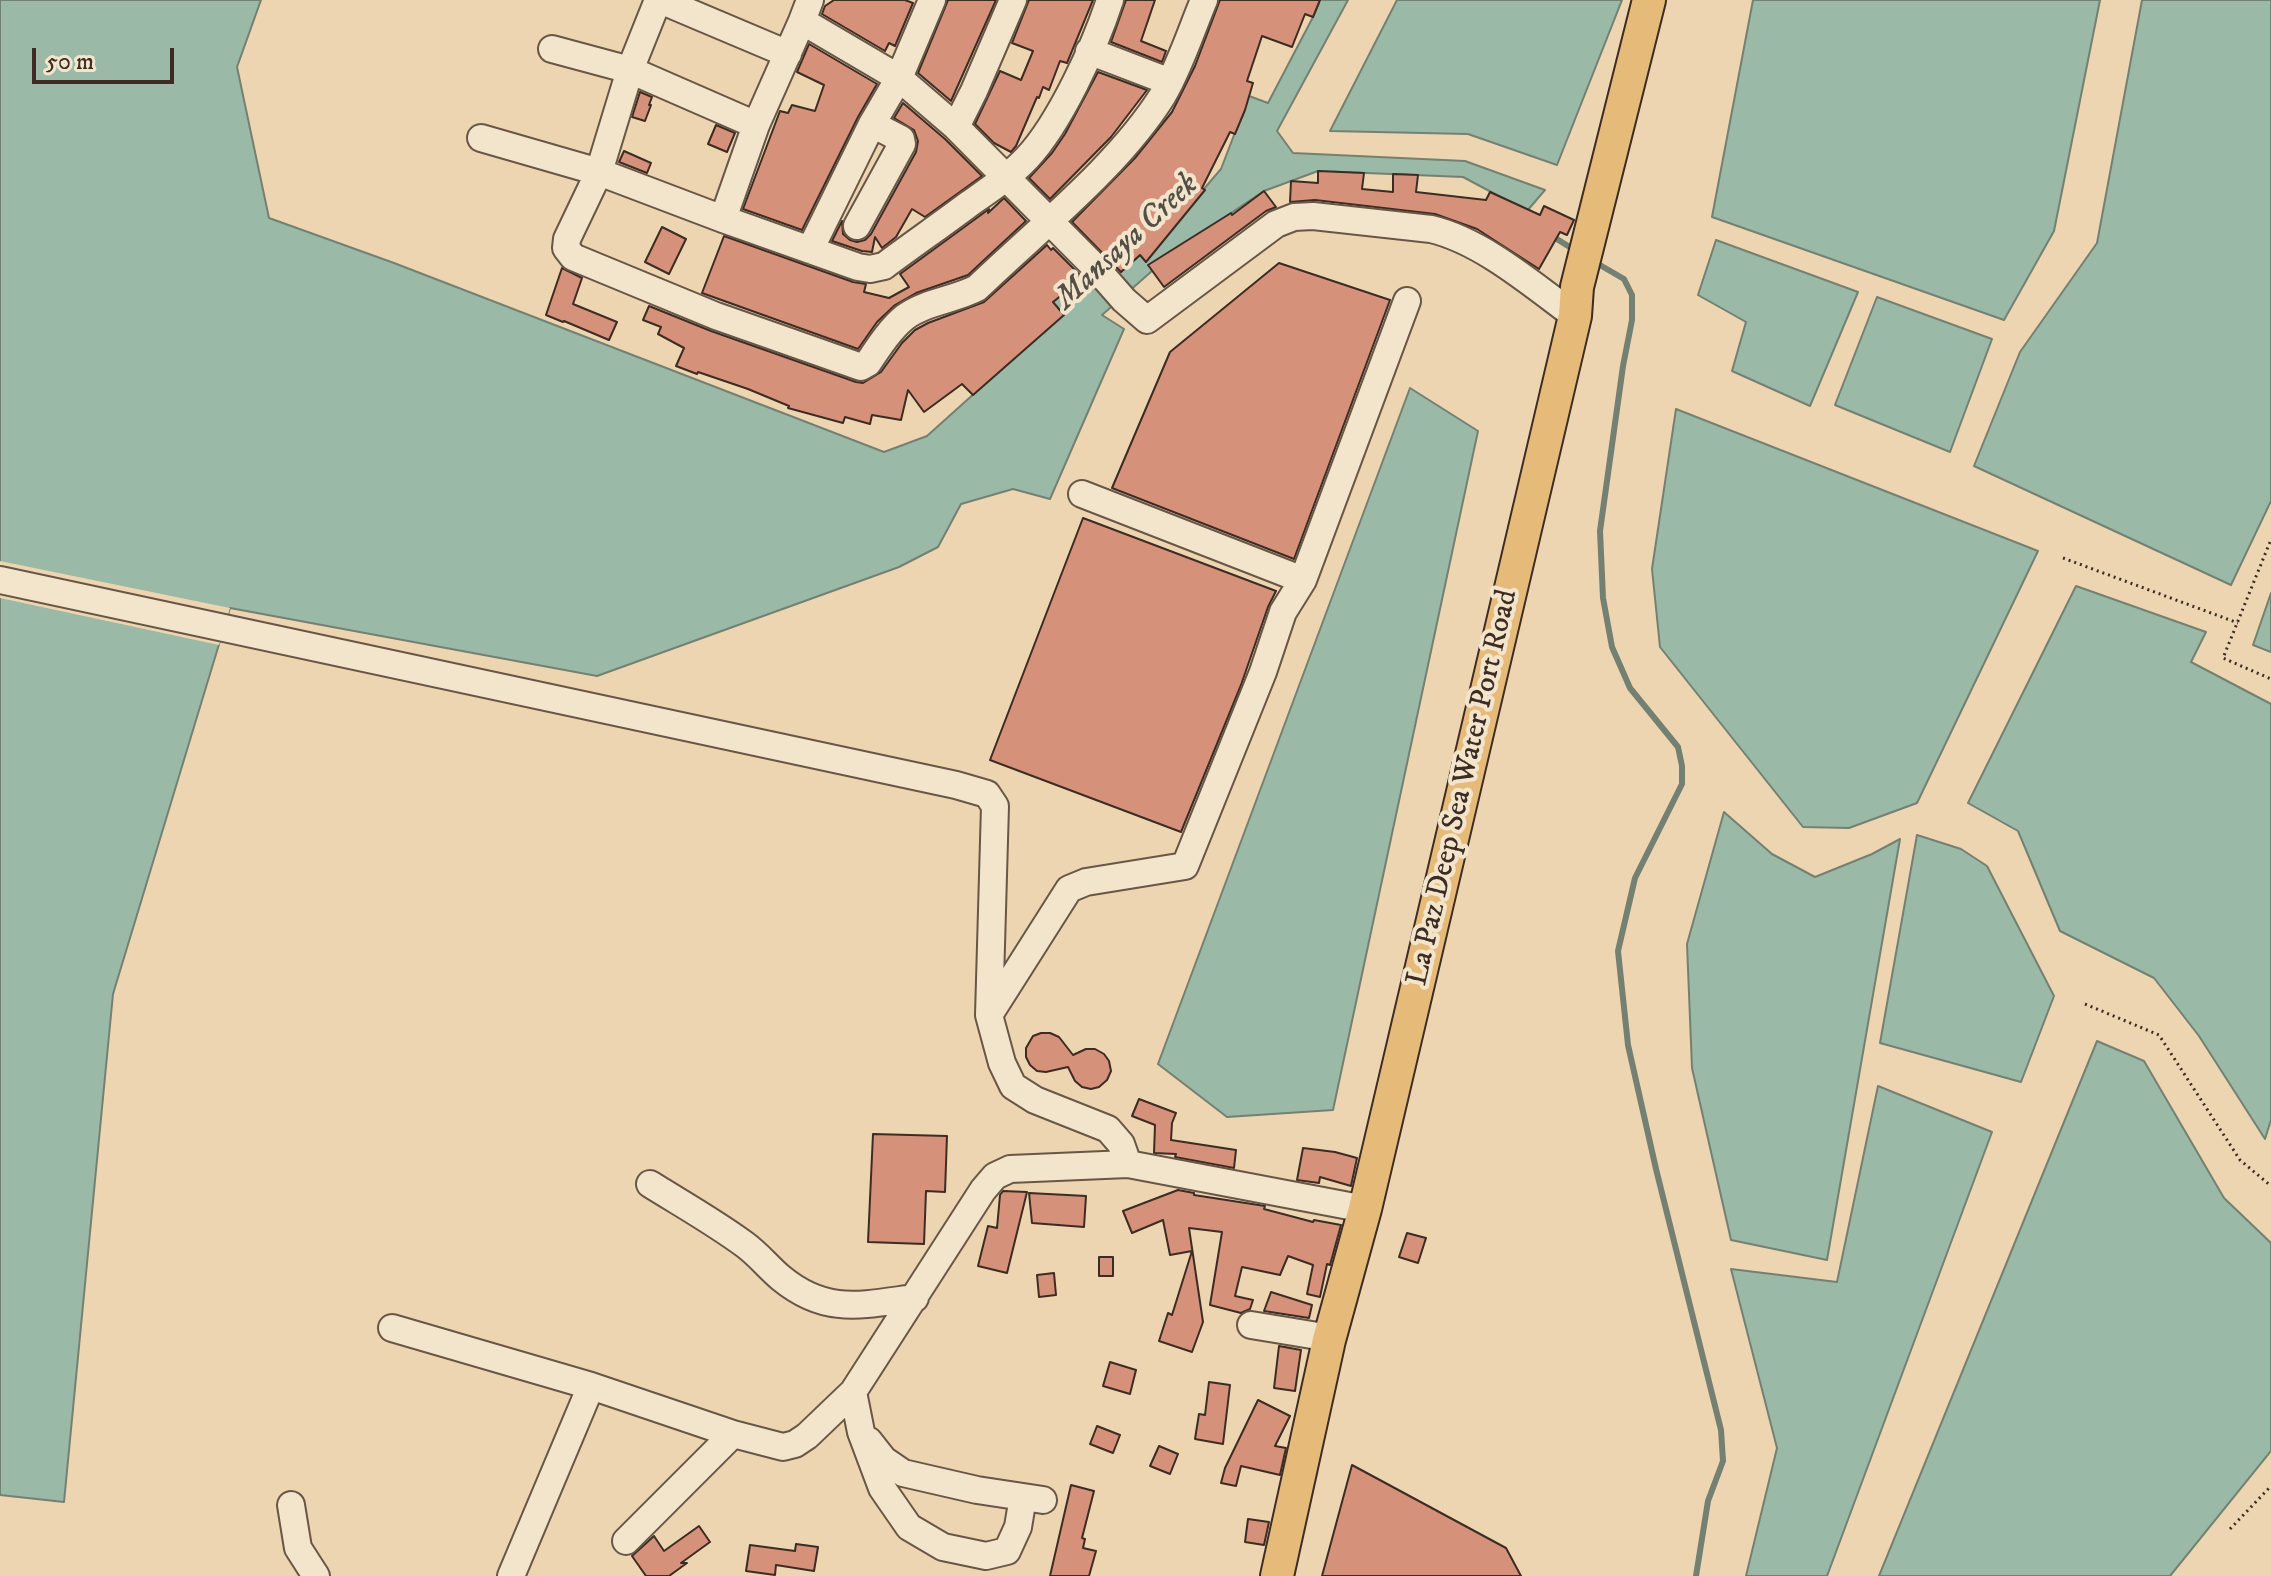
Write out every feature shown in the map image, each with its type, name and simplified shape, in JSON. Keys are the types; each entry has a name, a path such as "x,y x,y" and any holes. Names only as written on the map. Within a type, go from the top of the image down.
{"main road":[{"name":"La Paz Deep Sea Water Port Road","path":"1277,1576 1330,1338 1365,1209 1597,208 1649,0"}],"street":[{"path":"788,54 659,0 630,70 599,172 567,239 566,248 573,257 716,316 861,367 868,363 905,317 977,288 1115,156 1170,82 1204,0"},
{"path":"810,250 872,124 899,78 932,0"},
{"path":"956,127 1013,0"},
{"path":"481,138 599,172 858,267 870,269 884,266 1005,178 1028,157 1049,129 1089,51 1110,0"},
{"path":"723,219 756,125 806,11 899,78 956,127 1147,320 1276,224 1294,217 1313,216 1448,233 1576,301"},
{"path":"552,49 630,70 756,125"},
{"path":"1089,51 1170,82"},
{"path":"857,226 902,144 896,135 872,124"},
{"path":"989,1015 1069,889 1086,882 1185,866 1263,672 1283,612 1303,580 1407,301"},
{"path":"1082,494 1303,580"},
{"path":"0,580 987,794 995,806 989,1015 1002,1063 1013,1086 1035,1100 1108,1129 1121,1144 1128,1164"},
{"path":"392,1328 591,1386 733,1434 783,1447 807,1436 853,1392 983,1190 995,1176 1010,1169 1128,1164 1365,1209"},
{"path":"650,1184 747,1245 801,1294 827,1303 853,1306 915,1298"},
{"path":"1251,1325 1330,1338"},
{"path":"511,1576 591,1386"},
{"path":"853,1392 861,1432 882,1488 909,1527 943,1547 986,1556 1007,1551 1033,1498 977,1490 903,1473 884,1460 861,1432"},
{"path":"626,1541 733,1434"},
{"path":"291,1505 298,1548 316,1576"}],"path":[{"path":"2270,542 2223,658 2271,679"},
{"path":"2063,558 2238,623"},
{"path":"2085,1004 2159,1035 2240,1160 2271,1186"},
{"path":"2230,1529 2271,1486"}],"shaded area":[{"path":"0,0 261,0 237,67 269,218 884,452 927,436 1026,347 1053,302 1084,277 1101,289 1166,233 1221,169 1249,96 1268,103 1313,17 1319,3 1313,0 1348,0 1277,131 1293,153 1465,161 1545,190 1527,211 1463,177 1318,171 1264,191 1152,271 1102,315 1124,329 1050,499 1013,489 961,504 938,547 899,567 597,676 230,608 113,994 64,1502 0,1495"},
{"path":"1397,0 1622,0 1557,165 1468,134 1330,131"},
{"path":"1753,0 2100,0 2054,231 2004,320 1712,217"},
{"path":"2142,0 2271,0 2271,501 2231,585 1974,466 2020,352 2097,243"},
{"path":"1716,240 1858,292 1810,406 1732,371 1746,322 1698,295"},
{"path":"1877,297 1992,339 1950,452 1835,405"},
{"path":"1410,388 1478,431 1333,1110 1227,1117 1158,1064"},
{"path":"1676,409 2038,551 1917,803 1849,828 1803,827 1660,647 1652,569"},
{"path":"2076,586 2206,632 2191,662 2271,704 2271,1120 2265,1139 2199,1036 2154,978 2060,931 2018,831 1968,803"},
{"path":"2271,593 2271,652 2253,645"},
{"path":"1724,812 1772,854 1815,877 1900,839 1827,1260 1731,1240 1692,1068 1687,944"},
{"path":"1917,835 1961,849 1987,866 2054,996 2021,1082 1880,1043"},
{"path":"2097,1041 2144,1061 2224,1198 2271,1243 2271,1451 2170,1576 1879,1576"},
{"path":"1878,1086 1992,1132 1827,1576 1746,1576 1777,1448 1731,1269 1837,1282"}],"pier":[{"path":"0,561 230,608 219,645 0,598"}],"building":[{"path":"834,0 905,0 913,3 895,46 889,43 885,51 822,14 825,6"},
{"path":"948,0 996,0 951,101 918,73"},
{"path":"1029,0 1093,0 1067,63 1060,61 1049,90 1043,87 1011,152 994,143 975,124 1000,71 1021,80 1033,51 1012,43"},
{"path":"1126,0 1155,0 1141,41 1166,51 1162,62 1111,42"},
{"path":"1220,0 1320,0 1313,17 1305,14 1292,47 1262,36 1247,81 1253,83 1245,110 1235,134 1230,132 1202,188 1205,190 1146,262 1140,255 1121,272 1072,222 1135,158 1172,112 1195,66"},
{"path":"809,44 877,84 802,230 743,209 780,111 788,113 792,105 815,111 824,85 797,72"},
{"path":"1098,72 1147,90 1111,137 1050,199 1029,178 1065,134"},
{"path":"640,92 652,97 645,121 632,117"},
{"path":"903,103 982,176 925,217 912,209 896,237 882,248 875,237 872,252 832,241 842,221 843,234 850,240 865,240 871,234 916,152 918,141 914,130 894,118"},
{"path":"716,125 735,133 727,152 708,144"},
{"path":"624,151 651,163 647,173 619,162"},
{"path":"1318,171 1364,173 1362,189 1393,192 1393,174 1418,175 1416,192 1486,200 1490,192 1540,215 1544,206 1574,220 1567,235 1560,232 1539,269 1477,229 1435,214 1315,200 1290,202 1291,181 1318,183"},
{"path":"1264,191 1276,207 1266,211 1164,287 1148,265 1232,215"},
{"path":"1004,198 1026,221 968,275 916,293 895,305 877,322 858,349 702,293 724,236 866,284 864,292 889,298 909,287 900,274 989,209 988,213"},
{"path":"662,227 686,239 669,274 645,262"},
{"path":"1047,245 1083,278 1053,302 1064,315 973,395 962,384 924,412 908,390 901,420 872,415 870,424 845,417 843,423 788,408 748,389 676,366 684,348 658,334 661,327 643,320 649,306 711,331 863,383 881,372 915,330 984,302"},
{"path":"1279,263 1390,300 1294,559 1112,488 1170,352"},
{"path":"562,268 582,278 573,304 617,322 609,340 546,315"},
{"path":"1083,518 1276,591 1181,832 990,760"},
{"path":"1041,1033 1059,1037 1073,1055 1086,1049 1095,1049 1104,1054 1111,1071 1107,1080 1091,1089 1075,1081 1068,1067 1037,1071 1026,1057 1026,1048 1033,1036"},
{"path":"1139,1099 1176,1113 1171,1140 1236,1150 1234,1168 1175,1157 1176,1154 1154,1153 1155,1125 1132,1116"},
{"path":"873,1134 947,1136 945,1192 926,1191 924,1244 868,1242"},
{"path":"1303,1148 1357,1158 1351,1186 1320,1177 1319,1183 1297,1180"},
{"path":"1178,1190 1265,1206 1264,1209 1313,1222 1341,1225 1330,1265 1327,1264 1320,1297 1307,1294 1313,1265 1288,1256 1280,1275 1242,1267 1235,1296 1253,1300 1250,1309 1241,1313 1210,1305 1222,1232 1189,1228 1203,1322 1192,1352 1159,1341 1168,1313 1172,1315 1192,1251 1170,1255 1163,1220 1132,1233 1123,1211"},
{"path":"1003,1191 1027,1192 1007,1273 978,1266 988,1226 997,1228"},
{"path":"1029,1193 1086,1196 1084,1227 1032,1223"},
{"path":"1407,1233 1426,1238 1418,1263 1399,1257"},
{"path":"1099,1257 1113,1257 1113,1276 1099,1276"},
{"path":"1054,1273 1056,1295 1039,1297 1037,1275"},
{"path":"1271,1292 1312,1305 1309,1318 1264,1311"},
{"path":"1279,1346 1301,1350 1295,1391 1274,1388"},
{"path":"1110,1362 1136,1370 1130,1394 1103,1386"},
{"path":"1209,1382 1230,1385 1223,1444 1195,1439 1199,1414 1205,1415"},
{"path":"1258,1400 1290,1416 1275,1446 1286,1448 1280,1475 1241,1466 1236,1486 1221,1483 1225,1468"},
{"path":"1097,1426 1120,1435 1113,1453 1090,1444"},
{"path":"1159,1446 1178,1454 1170,1474 1150,1466"},
{"path":"1352,1465 1506,1548 1521,1576 1322,1576"},
{"path":"1071,1485 1094,1491 1082,1538 1085,1539 1083,1548 1096,1551 1089,1576 1050,1576"},
{"path":"1248,1519 1269,1522 1264,1545 1245,1542"},
{"path":"699,1526 710,1542 669,1576 646,1576 632,1556 654,1536 664,1551"},
{"path":"796,1544 818,1547 814,1571 776,1565 775,1575 746,1571 750,1545 795,1551"}],"waterway":[{"path":"1552,236 1576,251"},
{"path":"1593,261 1624,279 1632,295 1632,320 1600,531 1603,598 1612,647 1630,688 1678,747 1682,766 1682,784 1635,878 1618,951 1628,1045 1721,1430 1723,1461 1708,1501 1696,1576"}],"water label":[{"name":"Mansaya Creek","path":"1128,243"}]}
